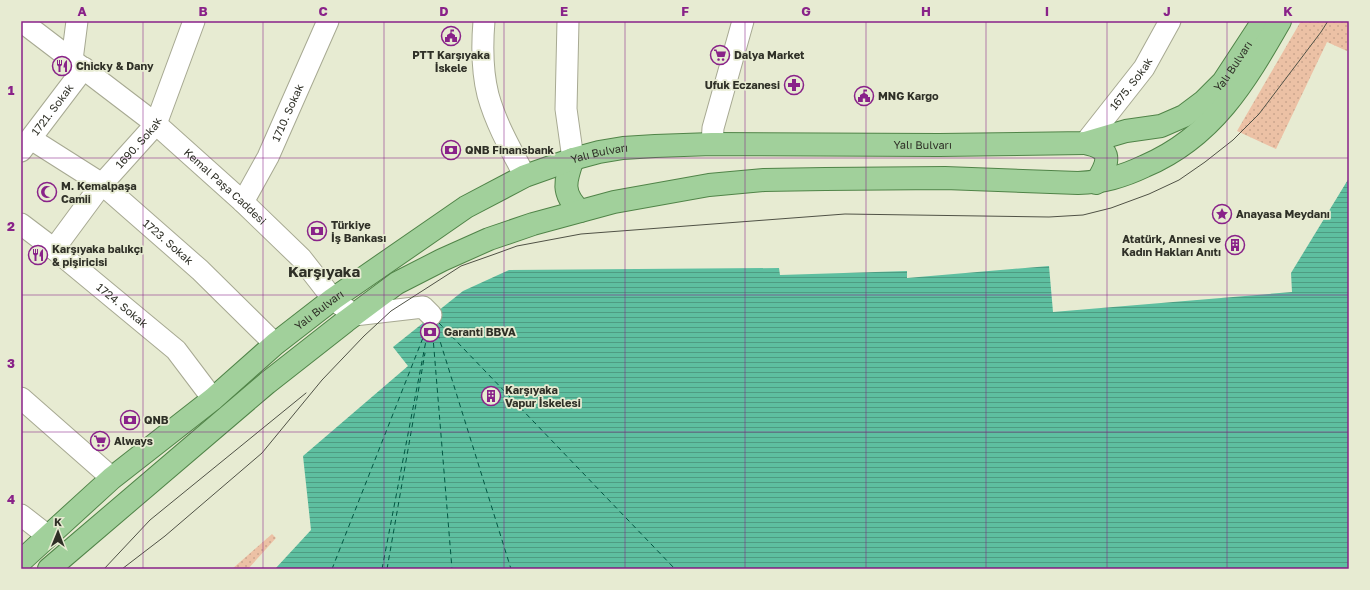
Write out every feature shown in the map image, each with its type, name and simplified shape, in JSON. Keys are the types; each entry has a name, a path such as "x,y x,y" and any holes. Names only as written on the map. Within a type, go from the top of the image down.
{"main road":[{"name":"Yalı Bulvarı","path":"21,561 112,478 213,399 275,344 332,299 466,207 525,176 573,159 599,152 623,148 712,144 939,145 1085,143 1126,131 1161,126 1184,116 1204,101 1223,82 1263,21"},
{"name":"Yalı Bulvarı","path":"49,569 267,383 354,315 397,283 442,260 489,239 533,224 614,202 709,185 764,180 945,178 1078,184 1124,176 1155,162 1180,148 1204,128 1230,100 1254,66 1280,21"},
{"path":"1085,143 1097,145 1105,152 1106,161 1104,168 1096,182"},
{"path":"573,159 566,178 566,192 572,204 587,210"}],"street":[{"name":"Kemal Paşa Caddesi","path":"21,21 156,124 243,202 301,258 332,299 354,315"},
{"path":"77,21 78,64"},
{"name":"1690. Sokak","path":"54,248 102,184 156,124 194,21"},
{"name":"1710. Sokak","path":"243,202 268,157 328,21"},
{"path":"484,21 483,65 488,94 500,128 525,176"},
{"path":"568,21 566,109 573,159"},
{"path":"712,144 713,128 743,21"},
{"name":"1675. Sokak","path":"1085,143 1144,68 1170,21"},
{"name":"1721. Sokak","path":"26,145 78,64"},
{"name":"1723. Sokak","path":"26,145 102,184 200,270 275,344"},
{"name":"1724. Sokak","path":"21,224 54,248 176,350 213,399"},
{"path":"354,315 423,307 431,315"},
{"path":"21,398 112,478"},
{"path":"21,515 48,536"}],"shaded area":[{"path":"1301,21 1349,21 1349,48 1347,51 1327,42 1276,149 1237,131"},
{"path":"1349,178 1349,569 275,569 311,530 303,456 408,366 393,347 463,291 509,270 779,268 780,275 907,271 907,278 1049,266 1053,312 1292,292 1291,273"},
{"path":"272,534 276,538 248,569 232,569"}],"ferry route":[{"path":"439,323 675,569"},
{"path":"332,569 428,325"},
{"path":"382,569 429,325"},
{"path":"432,325 452,569"},
{"path":"435,325 511,569"},
{"path":"387,569 425,353"}],"tram line":[{"path":"122,569 165,536 262,453 322,380 364,336 391,311 461,266 517,246 581,234 845,214 1049,217 1083,215 1111,208 1149,194 1179,180 1233,140 1259,114 1328,21"},
{"path":"104,569 150,520 306,393"}],"place":[{"name":"PTT Karşıyaka İskele","path":"451,36"},
{"name":"Dalya Market","path":"720,55"},
{"name":"Chicky & Dany","path":"62,66"},
{"name":"Ufuk Eczanesi","path":"794,85"},
{"name":"MNG Kargo","path":"864,96"},
{"name":"QNB Finansbank","path":"451,150"},
{"name":"M. Kemalpaşa Camii","path":"47,192"},
{"name":"Anayasa Meydanı","path":"1222,214"},
{"name":"Türkiye İş Bankası","path":"317,231"},
{"name":"Atatürk, Annesi ve Kadın Hakları Anıtı","path":"1235,245"},
{"name":"Karşıyaka balıkçı & pişiricisi","path":"38,255"},
{"name":"Garanti BBVA","path":"430,332"},
{"name":"Karşıyaka Vapur İskelesi","path":"491,396"},
{"name":"QNB","path":"130,420"},
{"name":"Always","path":"100,441"}],"district":[{"name":"Karşıyaka","path":"324,272"}]}
